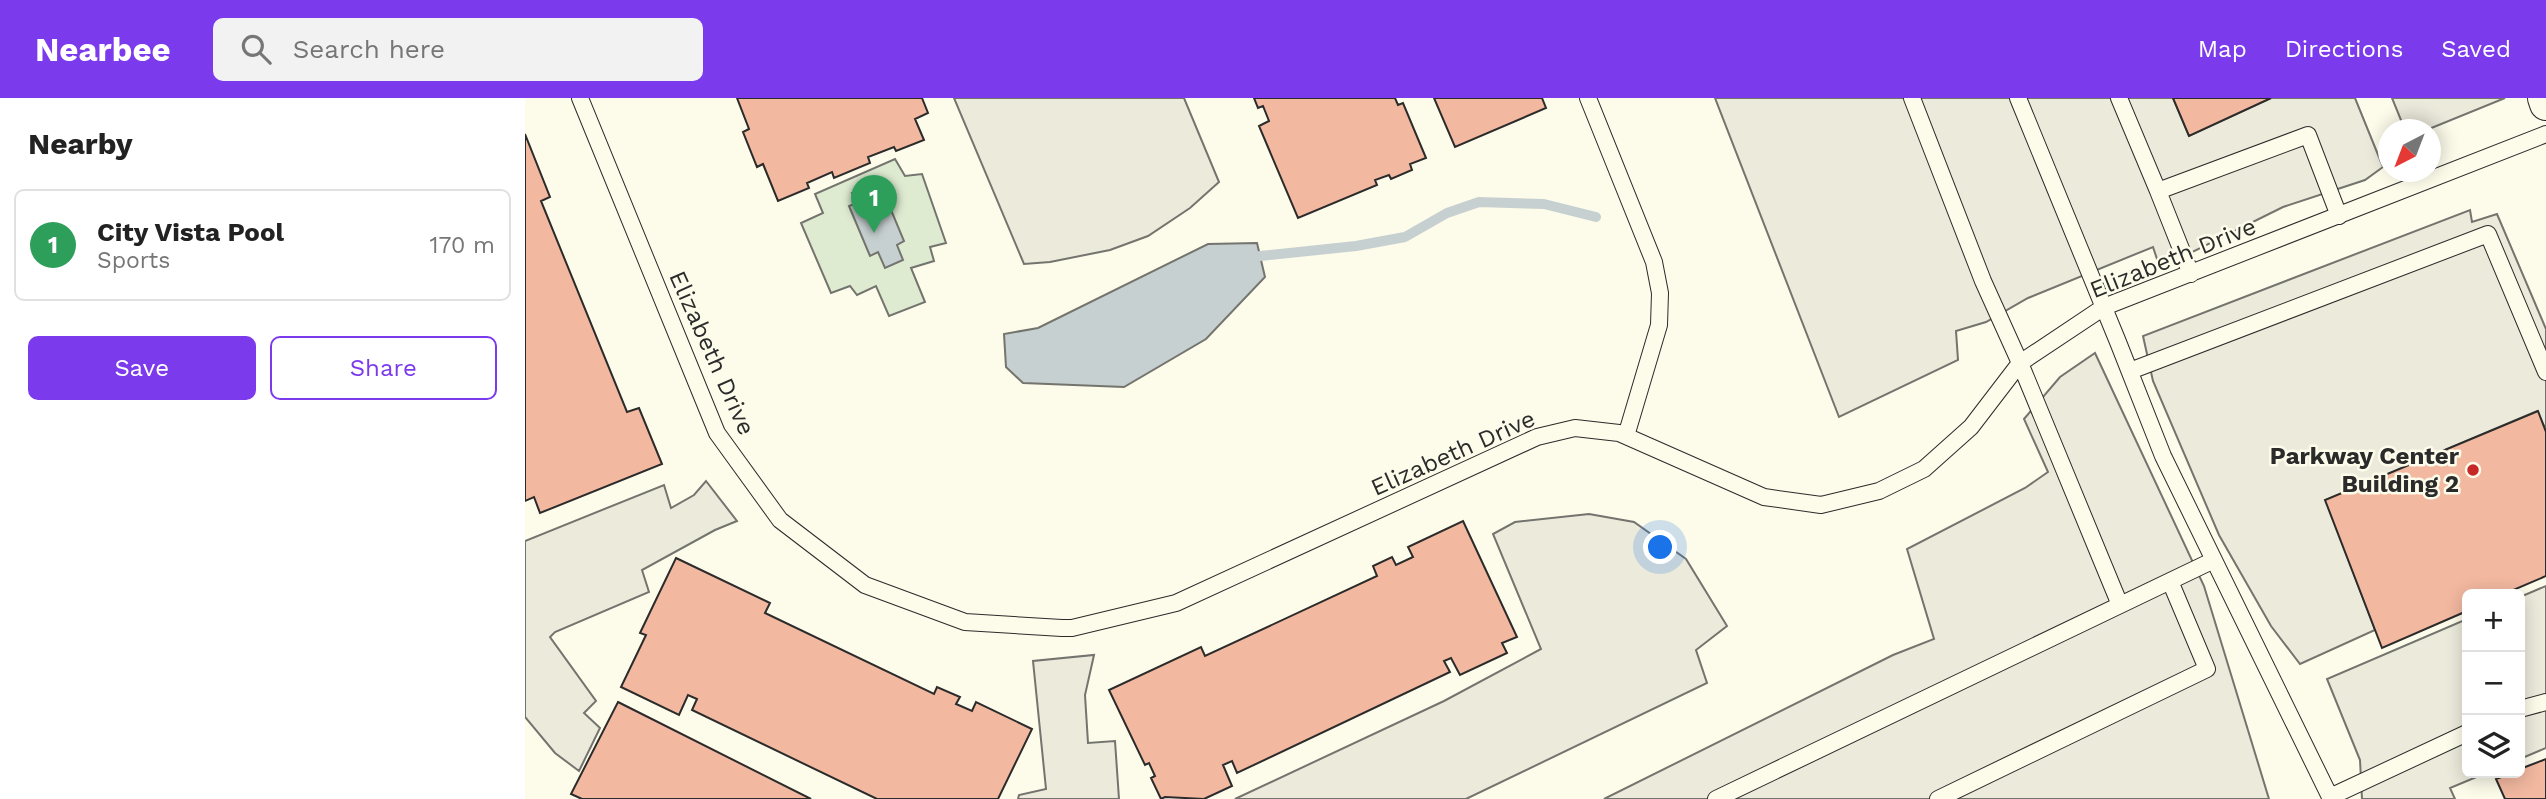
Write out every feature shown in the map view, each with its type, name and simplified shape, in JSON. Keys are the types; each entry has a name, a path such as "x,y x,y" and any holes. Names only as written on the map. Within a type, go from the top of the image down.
{"street":[{"path":"2544,98 2546,104"}],"lane":[{"name":"Elizabeth Drive","path":"580,98 717,433 780,520 865,585 965,622 1072,628 1176,603 1537,437 1575,428 1619,433 1764,497 1821,505 1879,491 1924,469 1971,427 2020,363 2104,307 2546,134"},
{"path":"1588,98 1654,262 1660,293 1659,325 1626,436"},
{"path":"1912,98 1983,281 2020,363 2120,605"},
{"path":"2018,98 2163,456 2330,798 2462,735"},
{"path":"2119,98 2191,274"},
{"path":"2158,191 2308,135 2339,216"},
{"path":"2130,371 2488,234 2546,372"},
{"path":"1716,799 2214,560"},
{"path":"1938,799 2207,669 2170,581"},
{"path":"2525,708 2546,702"}],"green space":[{"path":"895,159 905,176 922,174 946,243 930,247 934,261 911,268 925,302 889,316 876,286 857,295 850,286 831,293 801,223 823,213 815,194"}],"shaded area":[{"path":"954,98 1184,98 1219,182 1190,208 1148,236 1110,250 1050,262 1024,264"},
{"path":"1715,98 2173,98 2189,136 2271,98 2355,98 2378,155 2378,171 2365,180 2283,207 2160,268 2153,247 2028,298 1986,322 1956,331 1958,360 1839,417"},
{"path":"2392,98 2505,98 2441,124 2441,119 2401,119"},
{"path":"872,184 878,195 884,193 904,241 897,245 903,260 885,268 878,252 870,256 849,206 857,203 852,193"},
{"path":"2470,210 2472,222 2497,214 2546,329 2546,430 2537,411 2326,500 2375,630 2300,664 2271,626 2219,535 2153,381 2143,336"},
{"path":"1257,243 1265,277 1206,339 1124,387 1023,383 1006,367 1004,334 1038,328 1208,244"},
{"path":"2095,353 2204,586 2269,799 1604,799 1893,655 1934,639 1907,549 2025,488 2048,472 2024,419 2060,377"},
{"path":"706,481 737,521 642,570 649,592 555,632 550,637 596,701 584,713 600,728 579,771 555,753 525,717 525,541 664,485 671,508 694,495"},
{"path":"1589,514 1634,522 1686,559 1727,626 1696,650 1707,683 1466,799 1235,799 1444,701 1541,649 1493,534 1515,522"},
{"path":"2546,586 2546,748 2525,757 2525,652 2525,595"},
{"path":"2462,621 2462,778 2474,778 2450,788 2455,799 2362,799 2360,760 2327,679"},
{"path":"1094,655 1085,695 1088,743 1115,741 1119,799 1018,799 1019,795 1046,789 1033,661"}],"building":[{"path":"737,98 922,98 928,113 915,119 924,140 896,151 894,147 868,157 870,163 834,178 832,172 807,183 809,188 778,201 763,164 757,167 743,132 749,129"},
{"path":"1254,98 1395,98 1398,105 1403,103 1426,158 1410,164 1412,170 1391,179 1389,175 1375,180 1377,185 1298,218 1259,126 1269,121 1263,106 1258,108"},
{"path":"1434,98 1542,98 1546,108 1455,147"},
{"path":"2173,98 2271,98 2189,136"},
{"path":"525,134 550,197 541,201 627,412 639,408 662,464 540,513 534,497 525,501"},
{"path":"2538,411 2546,432 2546,576 2516,589 2462,589 2462,613 2382,648 2325,500"},
{"path":"1463,521 1517,637 1502,643 1507,653 1460,675 1451,658 1444,661 1450,672 1237,773 1232,761 1223,765 1232,786 1204,799 1161,799 1151,778 1155,776 1149,763 1145,765 1109,690 1201,647 1205,656 1377,576 1373,566 1392,557 1396,565 1413,557 1408,547"},
{"path":"676,558 770,603 765,613 934,694 937,687 960,697 956,704 972,711 976,702 1032,729 998,799 877,799 692,710 697,699 688,695 679,715 621,687 646,635 640,633"},
{"path":"618,702 811,799 582,799 571,794"},
{"path":"2546,759 2546,799 2505,799 2496,779 2525,778 2525,767"}],"waterway":[{"path":"1260,256 1356,246 1405,237 1447,213 1479,202 1544,204 1596,217"}],"place":[{"name":"City Vista Pool","path":"874,233"},
{"name":"Parkway Center Building 2","path":"2473,470"}]}
